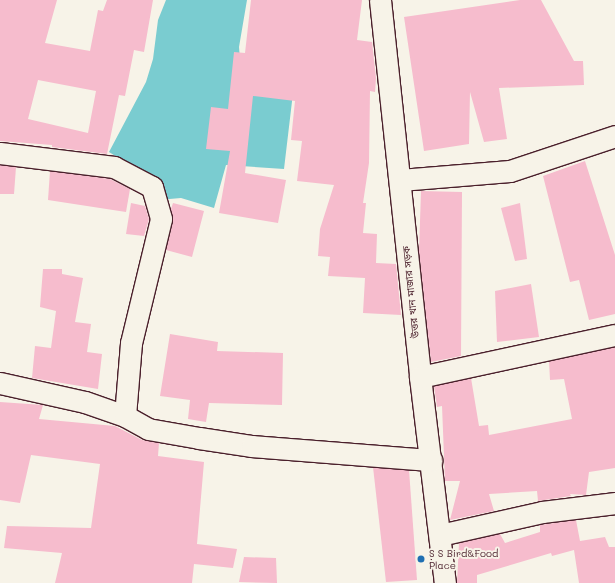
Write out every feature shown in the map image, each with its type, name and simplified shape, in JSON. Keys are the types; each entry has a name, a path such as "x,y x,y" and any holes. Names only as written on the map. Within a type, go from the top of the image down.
{"street":[{"name":"উত্তর খান মাজার সড়ক","path":"380,0 420,377 445,583"},
{"path":"400,180 510,171 615,136"},
{"path":"0,153 114,167 152,187 160,219 131,343 125,416"},
{"path":"420,377 615,335"},
{"path":"0,383 85,402 125,416 148,429 244,445 431,460"},
{"path":"440,535 542,512 615,503"}],"water":[{"path":"166,0 247,0 239,47 242,84 293,93 284,169 226,165 214,208 181,198 158,200 130,165 109,152 146,82 153,59 158,20"}],"building":[{"path":"0,0 57,0 45,43 90,51 98,10 103,11 107,0 153,0 144,52 134,50 125,96 119,95 107,154 52,147 52,145 0,141","holes":["38,80 96,91 88,133 28,119"]},
{"path":"251,0 362,0 357,40 372,42 376,78 375,92 370,91 369,163 363,203 366,203 363,233 377,234 376,263 396,264 401,315 363,313 365,278 328,276 330,257 318,256 320,229 334,185 297,181 302,141 291,140 295,101 253,96 245,173 286,180 278,223 219,213 230,151 206,149 211,107 228,109 234,52 245,53"},
{"path":"520,0 541,0 574,61 583,61 584,85 499,88 507,139 484,142 470,92 469,144 424,151 404,17"},
{"path":"585,161 615,255 615,314 589,320 579,280 570,282 543,176"},
{"path":"0,165 16,167 14,194 0,194"},
{"path":"50,171 110,179 130,189 126,212 48,200"},
{"path":"421,191 462,192 461,356 431,362 419,252"},
{"path":"131,203 145,206 149,219 144,236 126,234"},
{"path":"173,203 204,211 192,257 166,250 173,222 171,209"},
{"path":"520,203 527,259 515,261 501,208"},
{"path":"43,269 62,269 62,274 83,278 75,322 91,324 87,352 102,354 98,389 32,378 35,346 51,348 56,311 40,307"},
{"path":"531,284 539,337 497,342 495,291"},
{"path":"170,334 218,342 217,351 283,353 282,405 209,403 206,422 188,419 190,400 160,396"},
{"path":"615,347 615,468 589,472 586,495 570,494 571,496 538,501 537,491 489,494 494,511 450,520 460,481 445,481 442,406 437,407 434,386 471,378 479,426 488,425 489,435 572,419 564,379 550,380 549,361"},
{"path":"0,402 43,405 39,419 115,426 142,440 159,443 158,456 204,462 197,544 237,549 233,568 194,564 192,583 55,583 62,553 4,548 7,526 91,528 100,464 31,455 20,503 0,500"},
{"path":"373,467 409,470 417,580 386,582"},
{"path":"576,520 580,541 605,537 609,547 615,547 615,583 579,583 574,550 552,556 551,553 477,575 477,583 457,583 459,543 500,534 505,543 540,532 540,525"},
{"path":"244,557 276,558 277,583 239,582"}],"place":[{"name":"S S Bird&Food Place","path":"421,559"}]}
